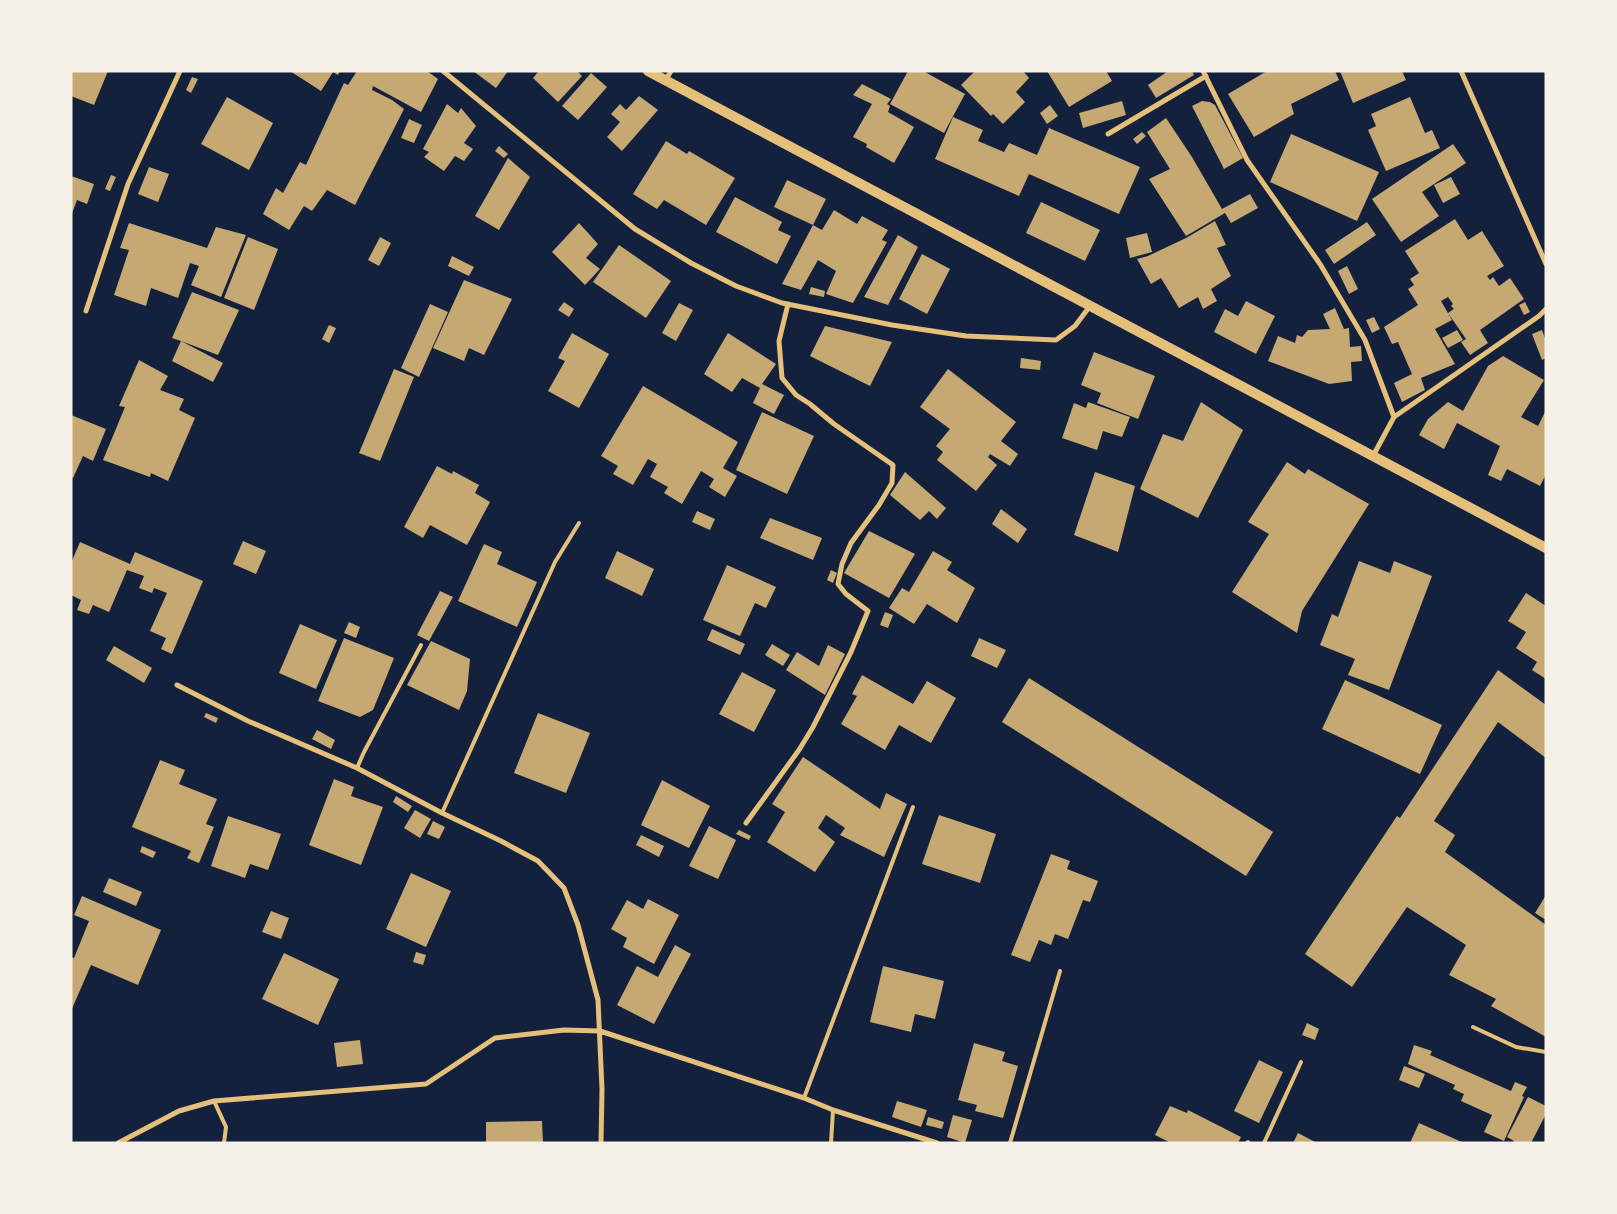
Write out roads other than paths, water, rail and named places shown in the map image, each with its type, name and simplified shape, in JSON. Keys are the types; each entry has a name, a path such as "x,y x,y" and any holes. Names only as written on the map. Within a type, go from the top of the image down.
{"main road":[{"path":"648,71 1546,548"}],"street":[{"path":"86,311 128,184 180,71"},
{"path":"442,71 635,229 691,263 736,286 788,304 892,325 966,336 1056,340 1075,326 1090,306"},
{"path":"665,81 671,71"},
{"path":"1461,71 1546,264"},
{"path":"1108,134 1204,74 1247,160 1320,264 1365,340 1394,417"},
{"path":"746,823 813,727 864,622 868,611 846,594 838,584 842,564 851,543 879,505 892,482 893,465 834,424 796,394 782,378 779,341 788,304"},
{"path":"1373,456 1394,417 1539,316 1546,309"},
{"path":"177,685 248,721 357,768 442,813 501,841 538,861 564,888 578,925 598,1000 602,1089 601,1143"},
{"path":"118,1143 178,1111 214,1101 426,1084 495,1038 564,1030 600,1032 935,1142"}],"lane":[{"path":"442,813 555,562 579,522"},
{"path":"357,768 421,644"},
{"path":"804,1098 913,807"},
{"path":"1010,1143 1060,971"},
{"path":"1473,1027 1516,1047 1546,1052"},
{"path":"1264,1143 1301,1062"},
{"path":"214,1101 226,1127 224,1143"},
{"path":"831,1143 833,1110"}]}
